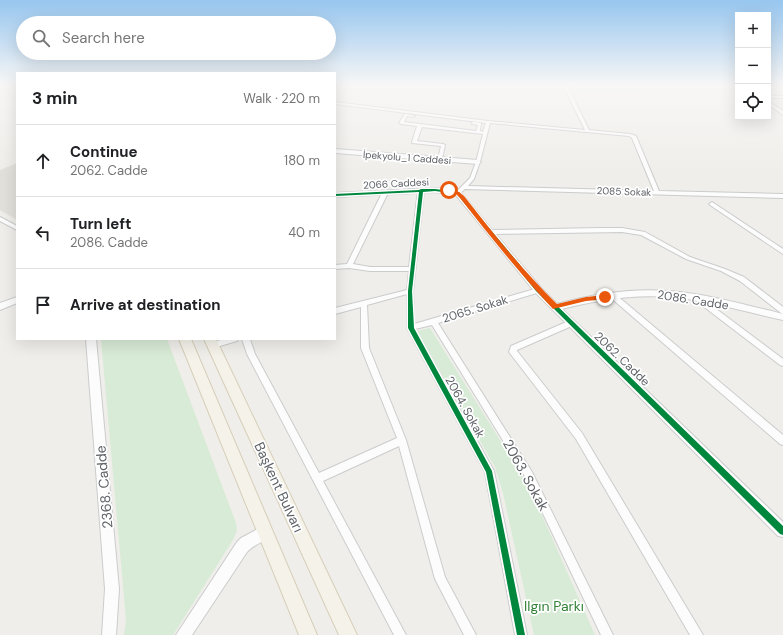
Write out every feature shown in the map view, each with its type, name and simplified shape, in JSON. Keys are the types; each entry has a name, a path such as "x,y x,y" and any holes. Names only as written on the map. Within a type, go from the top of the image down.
{"main road":[{"path":"185,340 308,635"},
{"name":"Başkent Bulvarı","path":"211,342 348,635"}],"street":[{"path":"478,132 480,124 406,115 401,123 485,133"},
{"path":"432,115 488,122 630,135 634,137 657,192"},
{"path":"580,115 588,132"},
{"path":"461,190 472,179 488,122"},
{"path":"420,125 414,142 443,145 440,159"},
{"name":"İpekyolu_1 Caddesi","path":"336,151 478,162"},
{"name":"2066 Caddesi","path":"336,195 421,190 461,190"},
{"name":"2064. Sokak","path":"421,190 410,291 411,328 489,470 521,635"},
{"name":"2085 Sokak","path":"461,190 657,192 783,196"},
{"name":"2062. Cadde","path":"461,190 490,232 538,290 783,531"},
{"path":"349,266 385,192"},
{"path":"712,204 783,252"},
{"path":"0,218 16,227"},
{"path":"490,232 628,230 643,234 688,258 723,270 742,279 783,311"},
{"path":"336,267 349,266 370,269 413,269"},
{"name":"2065. Sokak","path":"411,328 538,290"},
{"path":"336,311 410,291"},
{"name":"2086. Cadde","path":"556,307 586,299 646,294 697,298 783,316"},
{"path":"613,296 781,436"},
{"path":"697,298 783,363"},
{"path":"0,306 16,300"},
{"path":"364,303 365,348 402,440 440,579 470,635"},
{"name":"2063. Sokak","path":"433,321 529,475 607,635"},
{"path":"570,323 514,348 513,352 579,436 697,635"},
{"name":"2368. Cadde","path":"91,340 112,589 110,635"},
{"path":"211,342 226,340"},
{"path":"246,340 251,354 400,635"},
{"path":"317,479 402,440"},
{"path":"183,635 242,547 265,532"}],"shaded area":[{"path":"16,163 16,219 0,210 0,170"}],"green space":[{"name":"Ilgın Parkı","path":"430,328 523,477 537,504 595,635 534,635 503,493 495,467 417,331"},
{"path":"101,340 167,340 236,523 237,531 233,540 173,635 124,635 126,620"}],"cycle path":[{"path":"421,190 410,291 411,328 489,471 521,635"},
{"path":"336,195 435,190 458,193 538,290 783,531"}],"route":[{"path":"449,190 458,193 462,197 538,290 556,307 586,299 605,297"}]}
